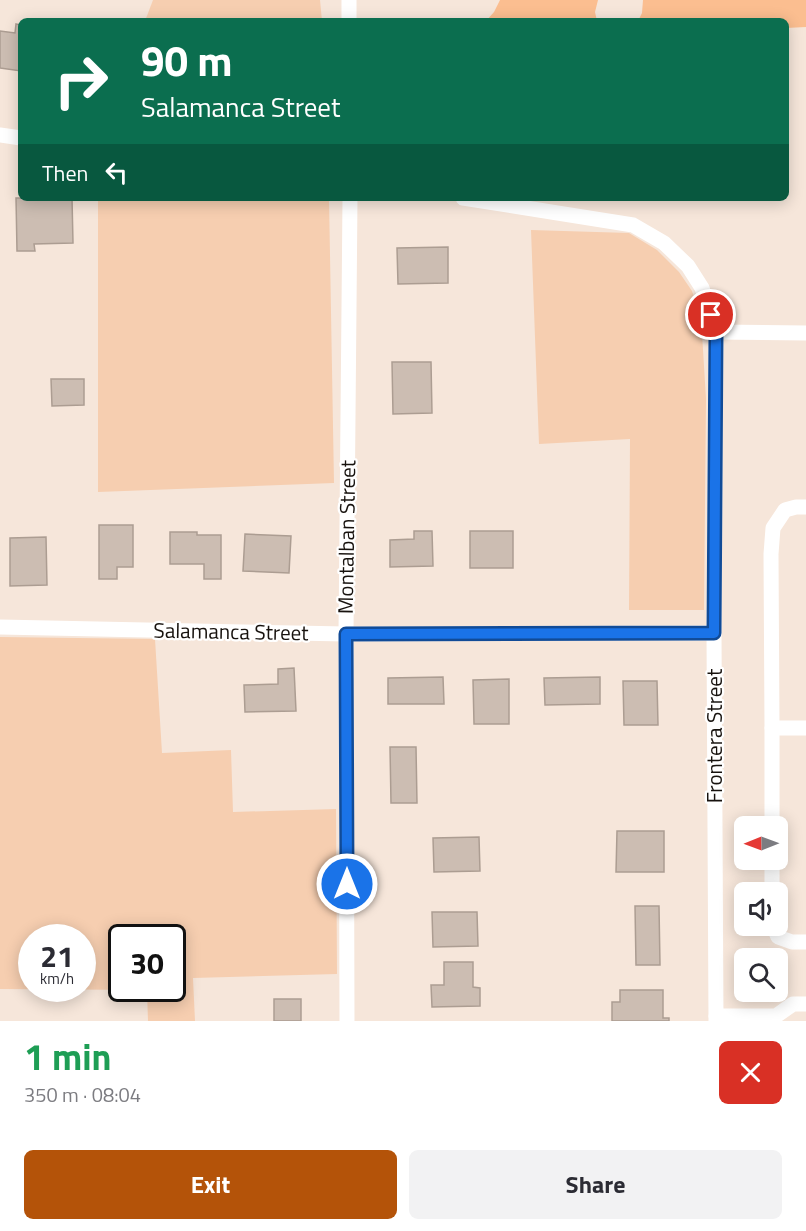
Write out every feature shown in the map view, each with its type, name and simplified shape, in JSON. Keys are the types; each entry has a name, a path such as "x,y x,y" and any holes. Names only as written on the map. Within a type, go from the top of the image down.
{"street":[{"path":"349,0 349,18"},
{"path":"0,135 18,138"},
{"name":"Montalban Street","path":"347,1021 346,634 350,201"},
{"name":"Frontera Street","path":"482,201 633,225 664,243 688,266 702,288 716,332 714,633 716,1018"},
{"path":"716,332 806,333"},
{"path":"772,816 771,554 773,528 785,510 806,507"},
{"name":"Salamanca Street","path":"0,627 346,634 714,633"},
{"path":"772,728 806,728"},
{"path":"778,936 792,942 806,942"},
{"path":"716,1018 779,1019 793,1004 806,1004"}],"shaded area":[{"path":"153,0 320,0 322,18 146,18"},
{"path":"500,0 598,0 595,12 596,18 489,18"},
{"path":"643,0 806,0 806,27 789,28 789,18 640,18"},
{"path":"98,201 329,201 334,483 98,492"},
{"path":"531,230 629,233 657,250 679,272 692,291 701,317 706,399 704,610 629,610 630,439 539,444"},
{"path":"0,637 155,639 162,753 231,750 233,812 336,809 337,974 193,978 195,1021 148,1021 147,1002 186,1002 186,924 108,924 108,990 96,990 96,924 18,924 18,989 0,989"}],"building":[{"path":"16,24 18,24 18,71 0,68 0,31 15,33"},
{"path":"16,198 18,201 72,201 73,243 34,244 35,251 17,251"},
{"path":"448,247 448,283 398,284 397,248"},
{"path":"392,362 431,362 432,413 393,414"},
{"path":"51,379 84,379 84,405 52,406"},
{"path":"99,525 133,525 133,567 117,567 117,579 99,579"},
{"path":"414,531 432,531 433,566 390,567 390,540 414,539"},
{"path":"470,531 513,531 513,568 470,568"},
{"path":"170,532 221,535 221,579 204,579 204,564 170,564"},
{"path":"245,534 291,536 289,573 243,571"},
{"path":"46,537 47,585 10,586 10,538"},
{"path":"294,668 296,711 245,712 244,685 278,684 278,669"},
{"path":"443,677 444,704 388,704 388,678"},
{"path":"600,677 600,704 545,705 544,678"},
{"path":"509,679 509,724 474,724 473,680"},
{"path":"623,681 657,681 658,725 624,725"},
{"path":"390,747 416,747 417,803 391,803"},
{"path":"617,831 664,831 664,872 616,872"},
{"path":"479,837 480,871 434,872 433,838"},
{"path":"635,906 659,906 660,965 636,965"},
{"path":"432,912 477,912 478,946 433,947"},
{"path":"444,962 473,962 473,987 480,988 480,1006 432,1007 431,985 444,985"},
{"path":"620,990 663,990 663,1018 669,1018 669,1021 612,1021 612,1002 620,1002"},
{"path":"274,999 301,999 301,1021 274,1021"}],"route":[{"path":"347,884 346,634 714,633 716,332 711,315"}]}
